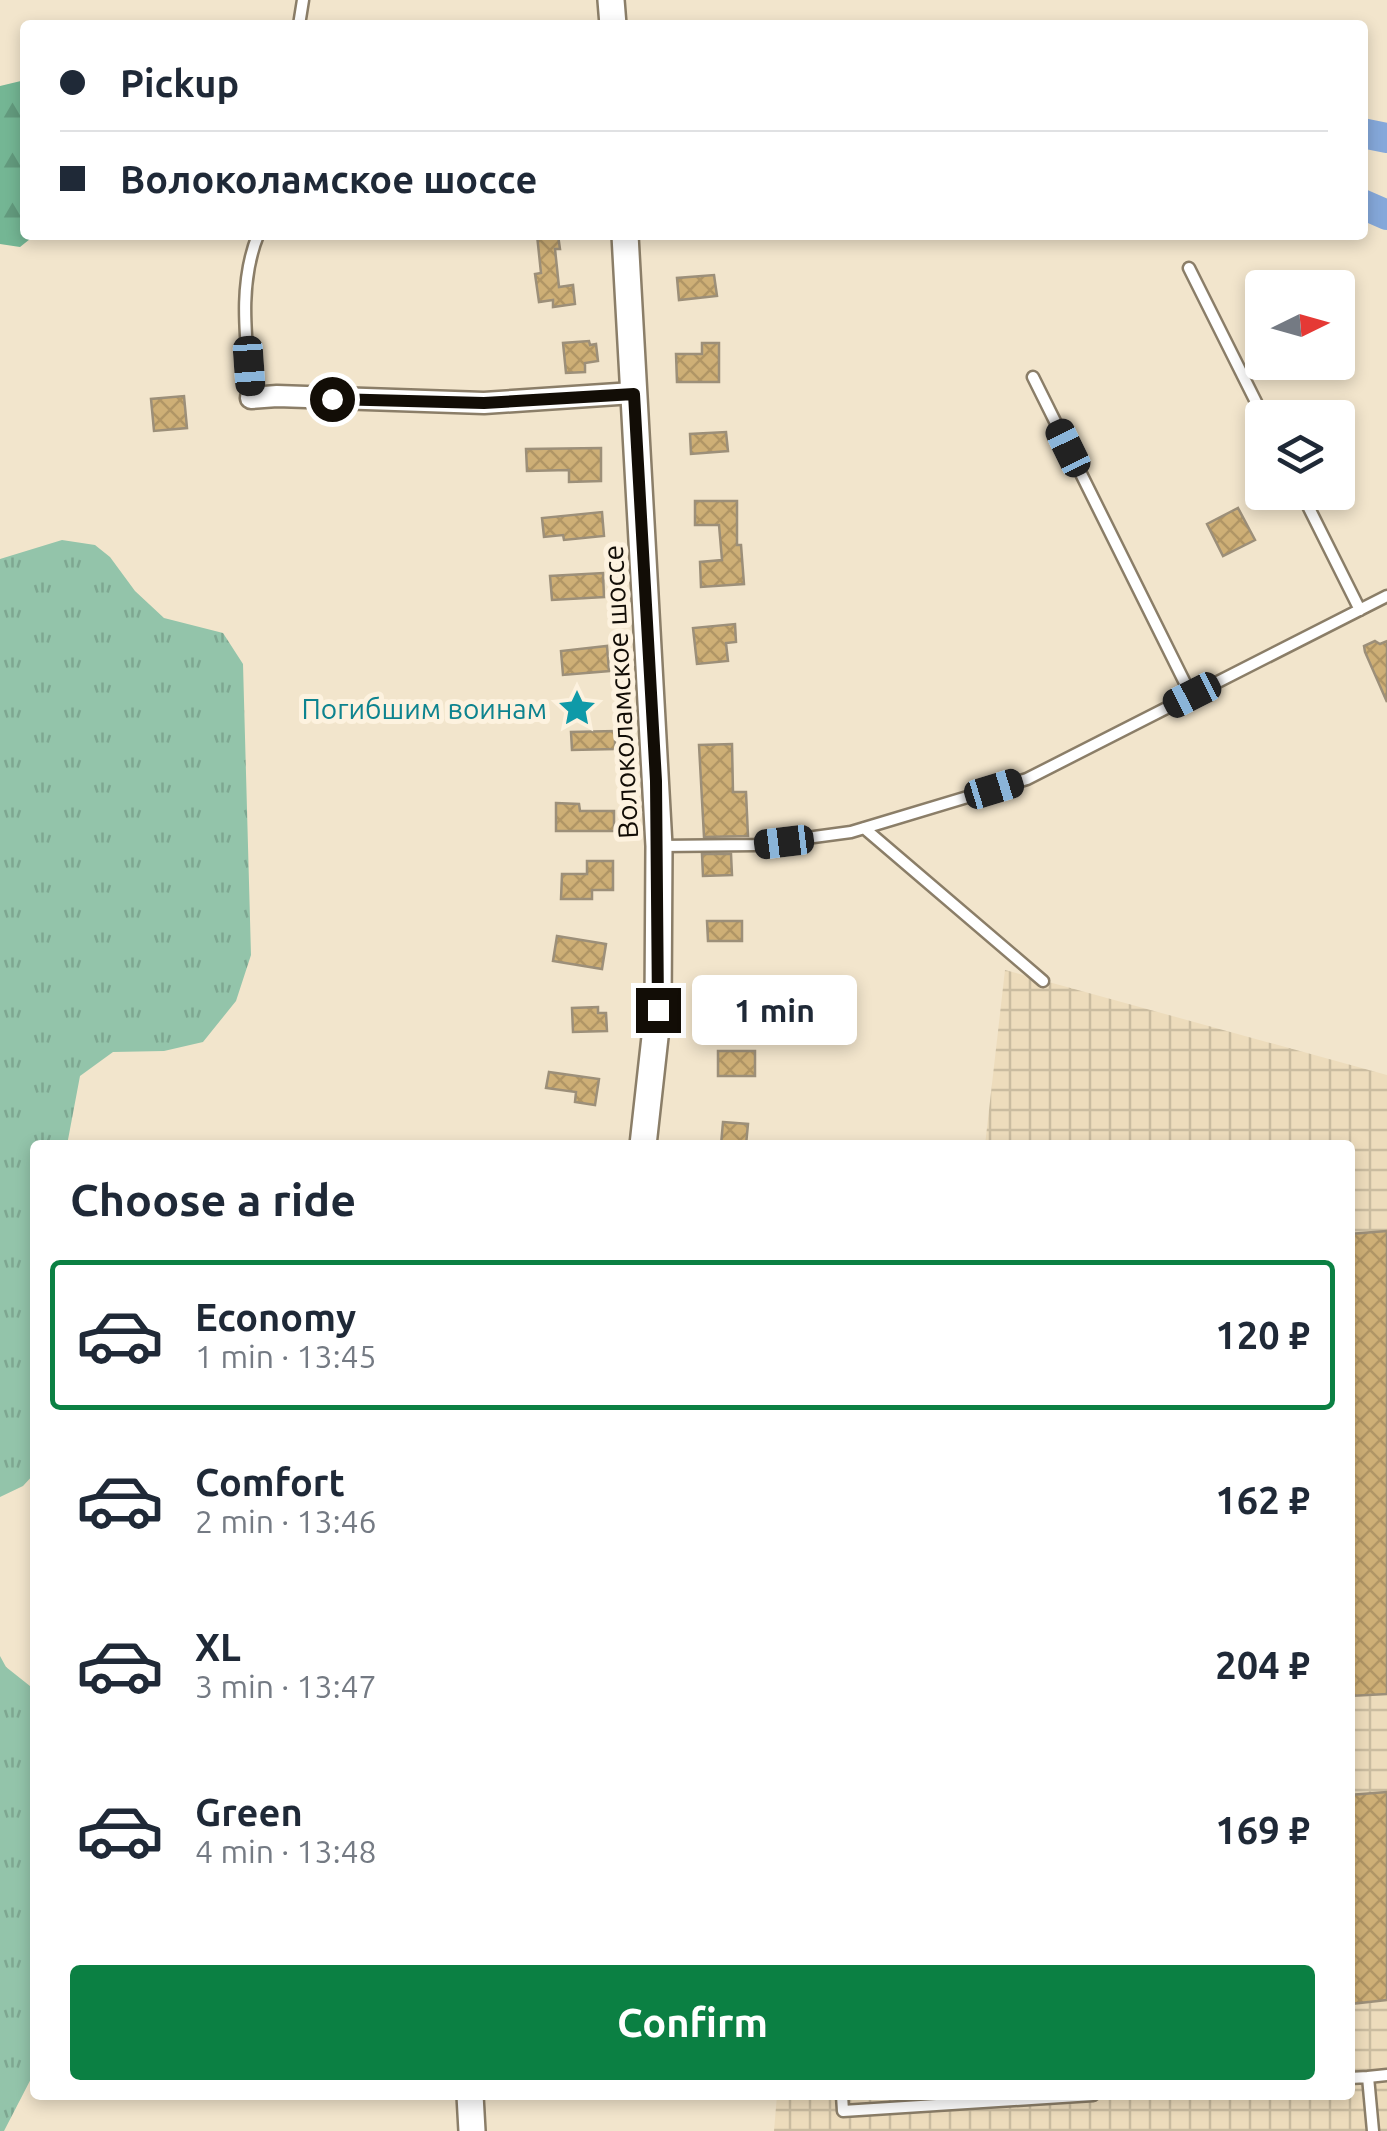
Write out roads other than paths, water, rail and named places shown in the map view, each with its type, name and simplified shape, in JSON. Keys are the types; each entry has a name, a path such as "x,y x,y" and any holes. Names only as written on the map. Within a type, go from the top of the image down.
{"street":[{"name":"Волоколамское шоссе","path":"624,240 659,846 658,1010 645,1140"},
{"path":"251,398 484,403 634,394"},
{"path":"470,2100 472,2131"}],"lane":[{"path":"251,398 244,303 247,270 256,240"},
{"path":"1190,268 1255,400"},
{"path":"1034,377 1192,695"},
{"path":"1311,510 1360,610"},
{"path":"659,846 755,845 864,828 1026,779 1387,596"},
{"path":"864,828 1043,981"},
{"path":"1355,2078 1387,2075"},
{"path":"1368,2077 1373,2131"},
{"path":"842,2100 843,2112 1019,2100"}],"waterway":[{"path":"1368,134 1387,138"},
{"path":"1368,207 1387,215"}],"place":[{"name":"Погибшим воинам","path":"577,708"}]}
